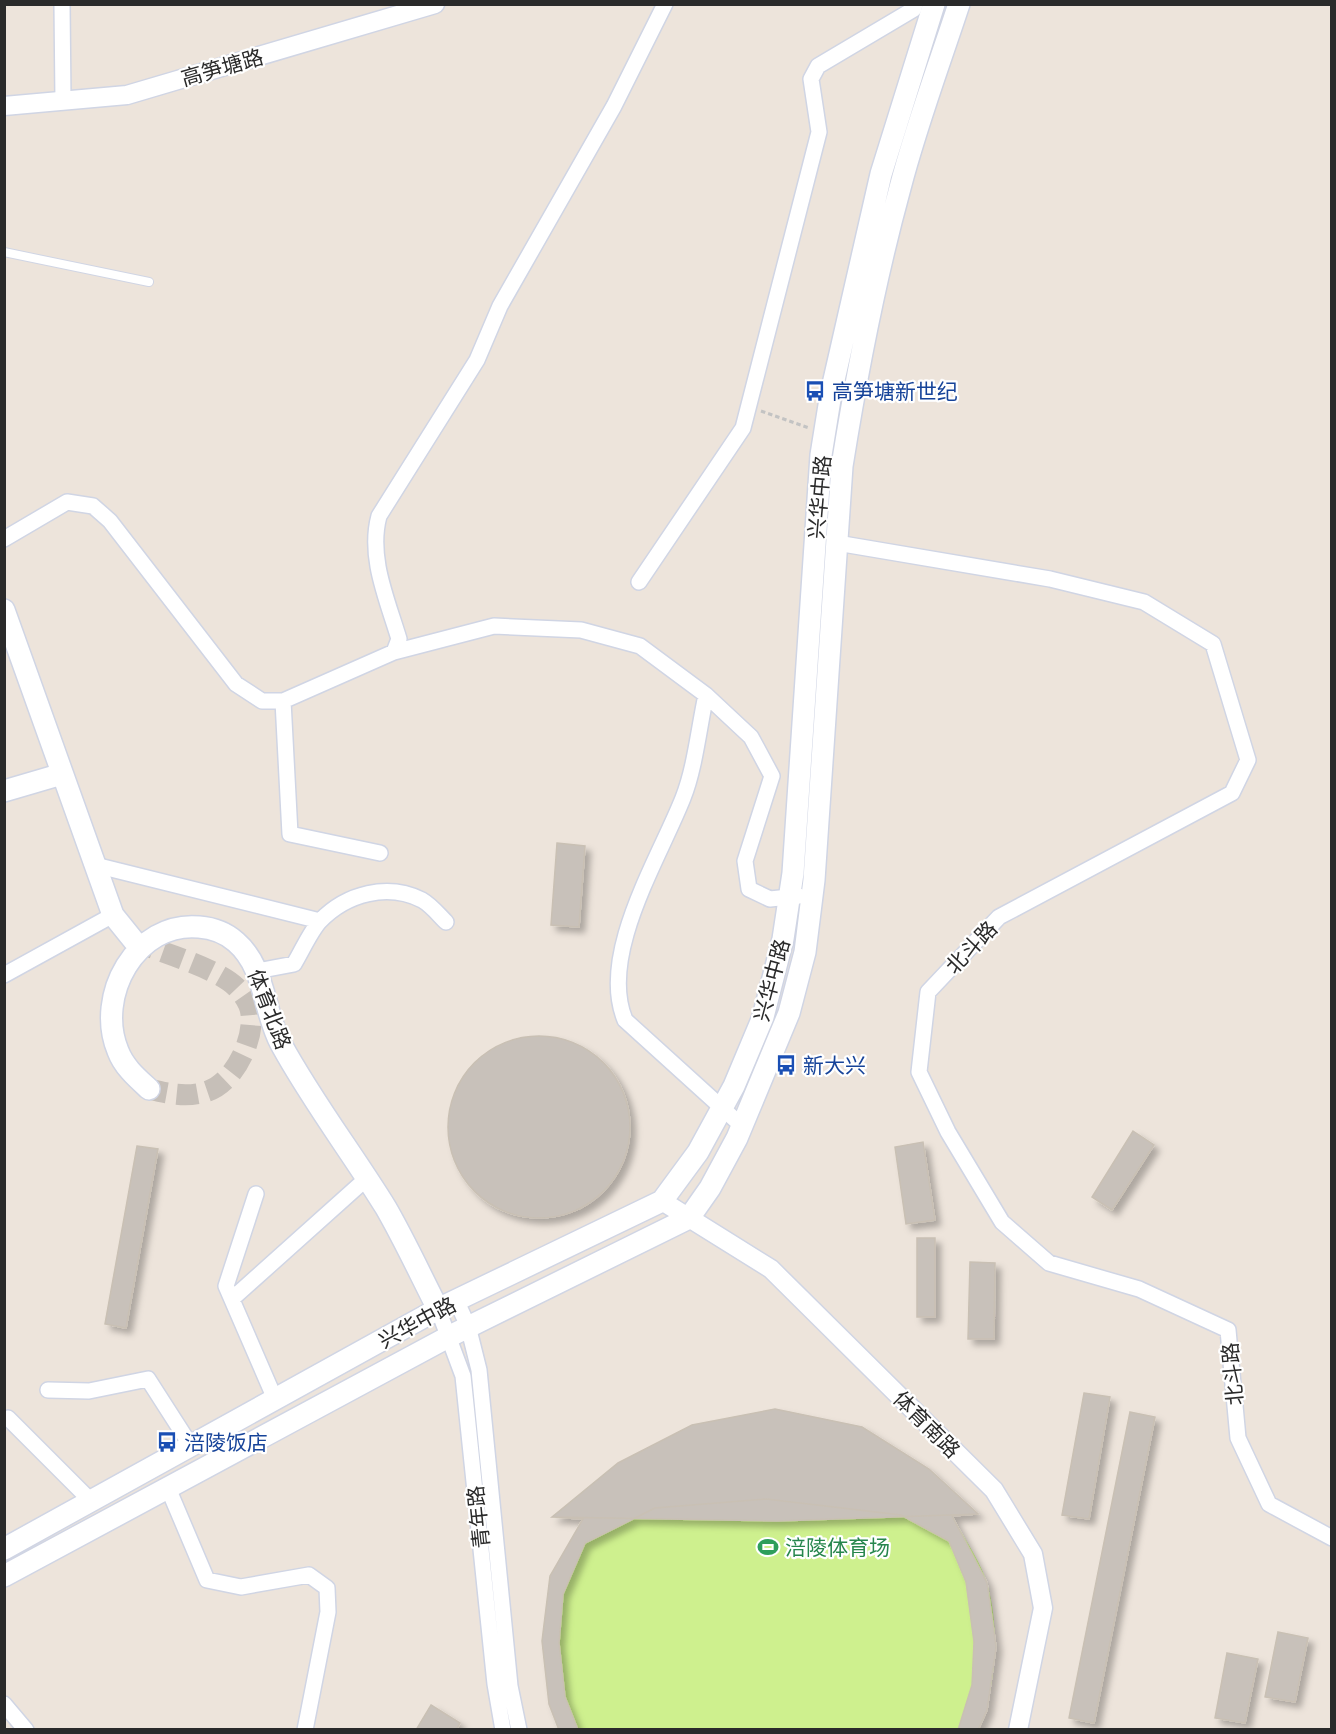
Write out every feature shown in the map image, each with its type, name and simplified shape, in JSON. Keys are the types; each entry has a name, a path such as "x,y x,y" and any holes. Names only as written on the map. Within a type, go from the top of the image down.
{"main road":[{"name":"兴华中路","path":"4,1549 447,1305 662,1201 698,1152 734,1086 763,1017 783,939 790,896 821,455 831,393 881,174 934,4"},
{"path":"4,1576 459,1331 689,1218 710,1188 742,1126 789,1013 805,952 812,898 842,466 861,348 900,187 959,4"},
{"path":"4,610 113,915 134,941"},
{"path":"4,791 62,774"},
{"name":"体育北路","path":"149,1089 131,1072 118,1053 112,1033 111,1010 115,988 125,967 158,934 175,926 208,928 235,940 247,953 257,971 280,1042 447,1305"}],"street":[{"path":"62,4 63,101"},
{"name":"高笋塘路","path":"4,106 127,95 435,4"},
{"path":"394,652 399,639 374,553 373,536 378,516 477,360 500,306 614,106 665,4"},
{"path":"639,582 743,428 819,132 811,79 818,66 914,9 915,4"},
{"path":"4,539 67,502 93,506 111,521 236,684 262,701 283,701 394,652 494,626 581,630 640,646 706,694 751,738 772,776 745,861 749,889 770,899 790,896 812,898"},
{"name":"北斗路","path":"837,543 1050,579 1144,602 1213,644 1248,760 1232,793 999,917 927,992 919,1072 948,1132 1002,1222 1049,1263 1139,1289 1228,1330 1238,1438 1269,1504 1332,1538"},
{"path":"706,694 684,796 630,919 619,974 618,1002 625,1020 742,1126"},
{"path":"283,701 290,834 380,853"},
{"path":"95,866 320,921"},
{"path":"257,971 294,964 320,921 353,897 373,891 399,892 424,901 446,922"},
{"path":"4,975 113,915"},
{"path":"232,1299 366,1179"},
{"path":"256,1194 226,1286 275,1399"},
{"name":"体育南路","path":"662,1201 771,1269 994,1490 1033,1554 1043,1608 1018,1730"},
{"path":"447,1305 479,1370 510,1686 519,1730"},
{"name":"青年路","path":"447,1305 459,1331 495,1684 503,1730"},
{"path":"48,1390 89,1392 148,1378 190,1446"},
{"path":"8,1418 91,1501"},
{"path":"168,1488 207,1580 241,1587 309,1575 327,1588 328,1612 305,1730"},
{"path":"4,1704 26,1730"}],"lane":[{"path":"4,252 148,282"}],"path":[{"path":"748,407 826,433"}],"green space":[{"name":"涪陵体育场","path":"618,1463 929,1469 978,1514 952,1516 984,1574 994,1619 993,1676 978,1729 559,1729 549,1704 542,1641 550,1576 583,1519 552,1517"}],"building":[{"path":"557,843 585,846 579,927 551,925"},
{"path":"539,1036 574,1043 603,1063 623,1092 630,1127 623,1162 603,1191 574,1211 539,1218 504,1211 475,1191 455,1162 448,1127 455,1092 475,1063 504,1043"},
{"path":"1133,1131 1154,1145 1112,1210 1092,1197"},
{"path":"923,1142 935,1220 906,1224 895,1147"},
{"path":"137,1146 158,1149 126,1328 105,1324"},
{"path":"917,1238 935,1238 935,1317 917,1317"},
{"path":"970,1262 995,1263 994,1339 968,1339"},
{"path":"1084,1393 1110,1397 1089,1519 1062,1515"},
{"path":"775,1409 862,1427 929,1469 978,1514 952,1516 987,1583 996,1647 987,1710 978,1730 958,1730 972,1685 974,1642 966,1582 949,1541 901,1515 766,1499 655,1508 585,1543 563,1594 559,1643 565,1697 578,1730 559,1730 549,1704 542,1641 550,1576 583,1519 552,1517 618,1463 692,1425"},
{"path":"775,1409 862,1427 929,1469 978,1514 777,1521 552,1517 618,1463 692,1425"},
{"path":"1130,1412 1155,1417 1094,1723 1069,1718"},
{"path":"1278,1632 1308,1638 1295,1702 1265,1697"},
{"path":"1227,1653 1258,1659 1245,1723 1215,1718"},
{"path":"431,1705 460,1723 456,1730 416,1730"}],"tunnel":[{"path":"134,941 216,973 236,987 244,996 251,1014 246,1048 234,1070 217,1086 208,1091 186,1095 149,1089"}],"place":[{"name":"高笋塘新世纪","path":"815,391"},
{"name":"新大兴","path":"786,1065"},
{"name":"涪陵饭店","path":"167,1442"},
{"name":"涪陵体育场","path":"768,1547"}]}
